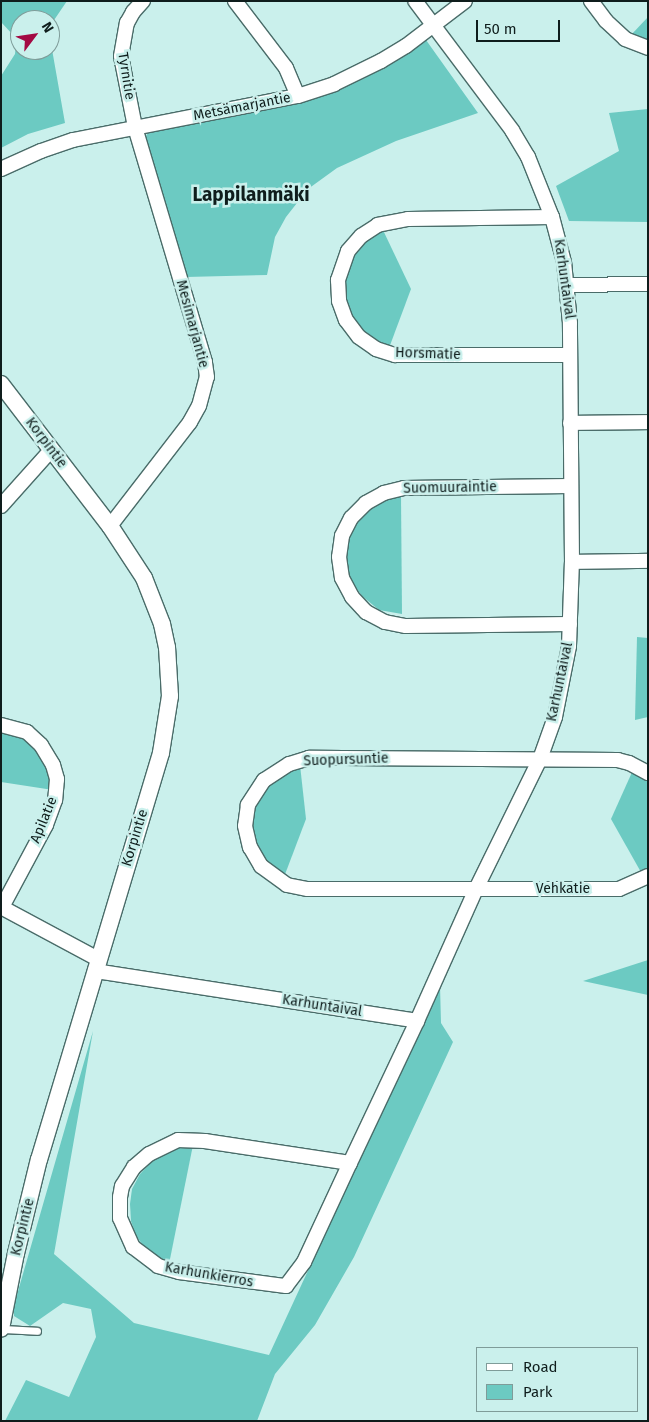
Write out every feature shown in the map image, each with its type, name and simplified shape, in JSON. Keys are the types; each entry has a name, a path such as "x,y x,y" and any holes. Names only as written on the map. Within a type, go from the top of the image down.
{"street":[{"name":"Tyrnitie","path":"135,127 121,56 121,47 127,23 142,1"},
{"path":"235,1 286,68 298,96"},
{"name":"Karhuntaival","path":"2,907 96,965 417,1021 476,890 540,758 555,717 569,646 572,562 570,355 567,285 564,262 552,217 528,157 512,130 415,1"},
{"name":"Metsämarjantie","path":"1,169 41,151 74,140 298,96 334,84 382,61 465,1"},
{"path":"591,1 606,21 625,39 648,48"},
{"name":"Mesimarjantie","path":"110,526 190,422 200,406 207,377 205,362 135,127"},
{"name":"Horsmatie","path":"552,217 408,219 378,225 361,236 346,256 338,280 339,301 346,320 359,337 376,349 395,355 570,355"},
{"path":"567,285 648,284"},
{"name":"Korpintie","path":"1,384 110,526 133,559 154,600 167,647 170,696 161,753 96,965 40,1160 16,1253 1,1329"},
{"path":"570,423 648,422"},
{"path":"1,506 51,450"},
{"name":"Suomuuraintie","path":"570,486 404,488 384,492 366,503 351,518 342,536 339,557 342,578 352,597 366,612 385,622 406,626 570,624"},
{"path":"572,562 648,561"},
{"name":"Apilatie","path":"1,725 27,732 41,745 53,765 57,779 55,800 46,825 2,907"},
{"name":"Suopursuntie","path":"476,890 308,889 287,884 268,873 252,852 245,826 248,805 258,787 269,776 289,764 308,758 540,758"},
{"path":"540,758 618,760 634,765 648,773"},
{"name":"Vehkatie","path":"476,890 620,889 648,876"},
{"name":"Karhunkierros","path":"350,1164 205,1141 178,1140 149,1154 134,1167 122,1186 120,1218 133,1247 158,1266 179,1272 286,1286 304,1262 350,1164 417,1021"}],"lane":[{"path":"1,1329 37,1331"}],"green space":[{"path":"1,1 67,1 60,11 10,10 10,32 1,22"},
{"path":"648,17 648,42 631,35"},
{"path":"426,40 478,113 396,141 337,168 308,189 286,217 275,237 267,275 186,277 144,138 150,131 303,99 409,51"},
{"path":"11,60 54,60 65,123 28,134 1,148 1,76"},
{"path":"648,109 648,222 569,221 556,186 619,151 609,113"},
{"path":"382,228 411,289 389,348 371,341 357,327 345,303 343,290 346,269 360,243"},
{"path":"401,495 402,614 379,610 362,596 351,581 346,564 345,545 359,515 372,503"},
{"path":"637,637 648,638 648,717 635,720"},
{"path":"1,728 25,735 50,765 53,790 1,782"},
{"path":"300,765 306,819 284,877 272,870 254,845 251,816 257,798 268,784"},
{"path":"633,770 648,780 648,870 642,874 611,819"},
{"path":"648,960 648,995 583,981"},
{"path":"440,985 441,1023 453,1042 354,1257 315,1325 275,1374 257,1421 5,1421 26,1380 69,1397 96,1337 91,1309 63,1303 30,1326 14,1316 14,1305 93,1031 54,1254 134,1323 269,1355"},
{"path":"193,1145 169,1264 149,1253 136,1236 131,1221 130,1204 132,1189 140,1174 154,1159 174,1149"}],"district":[{"name":"Lappilanmäki","path":"251,195"}]}
